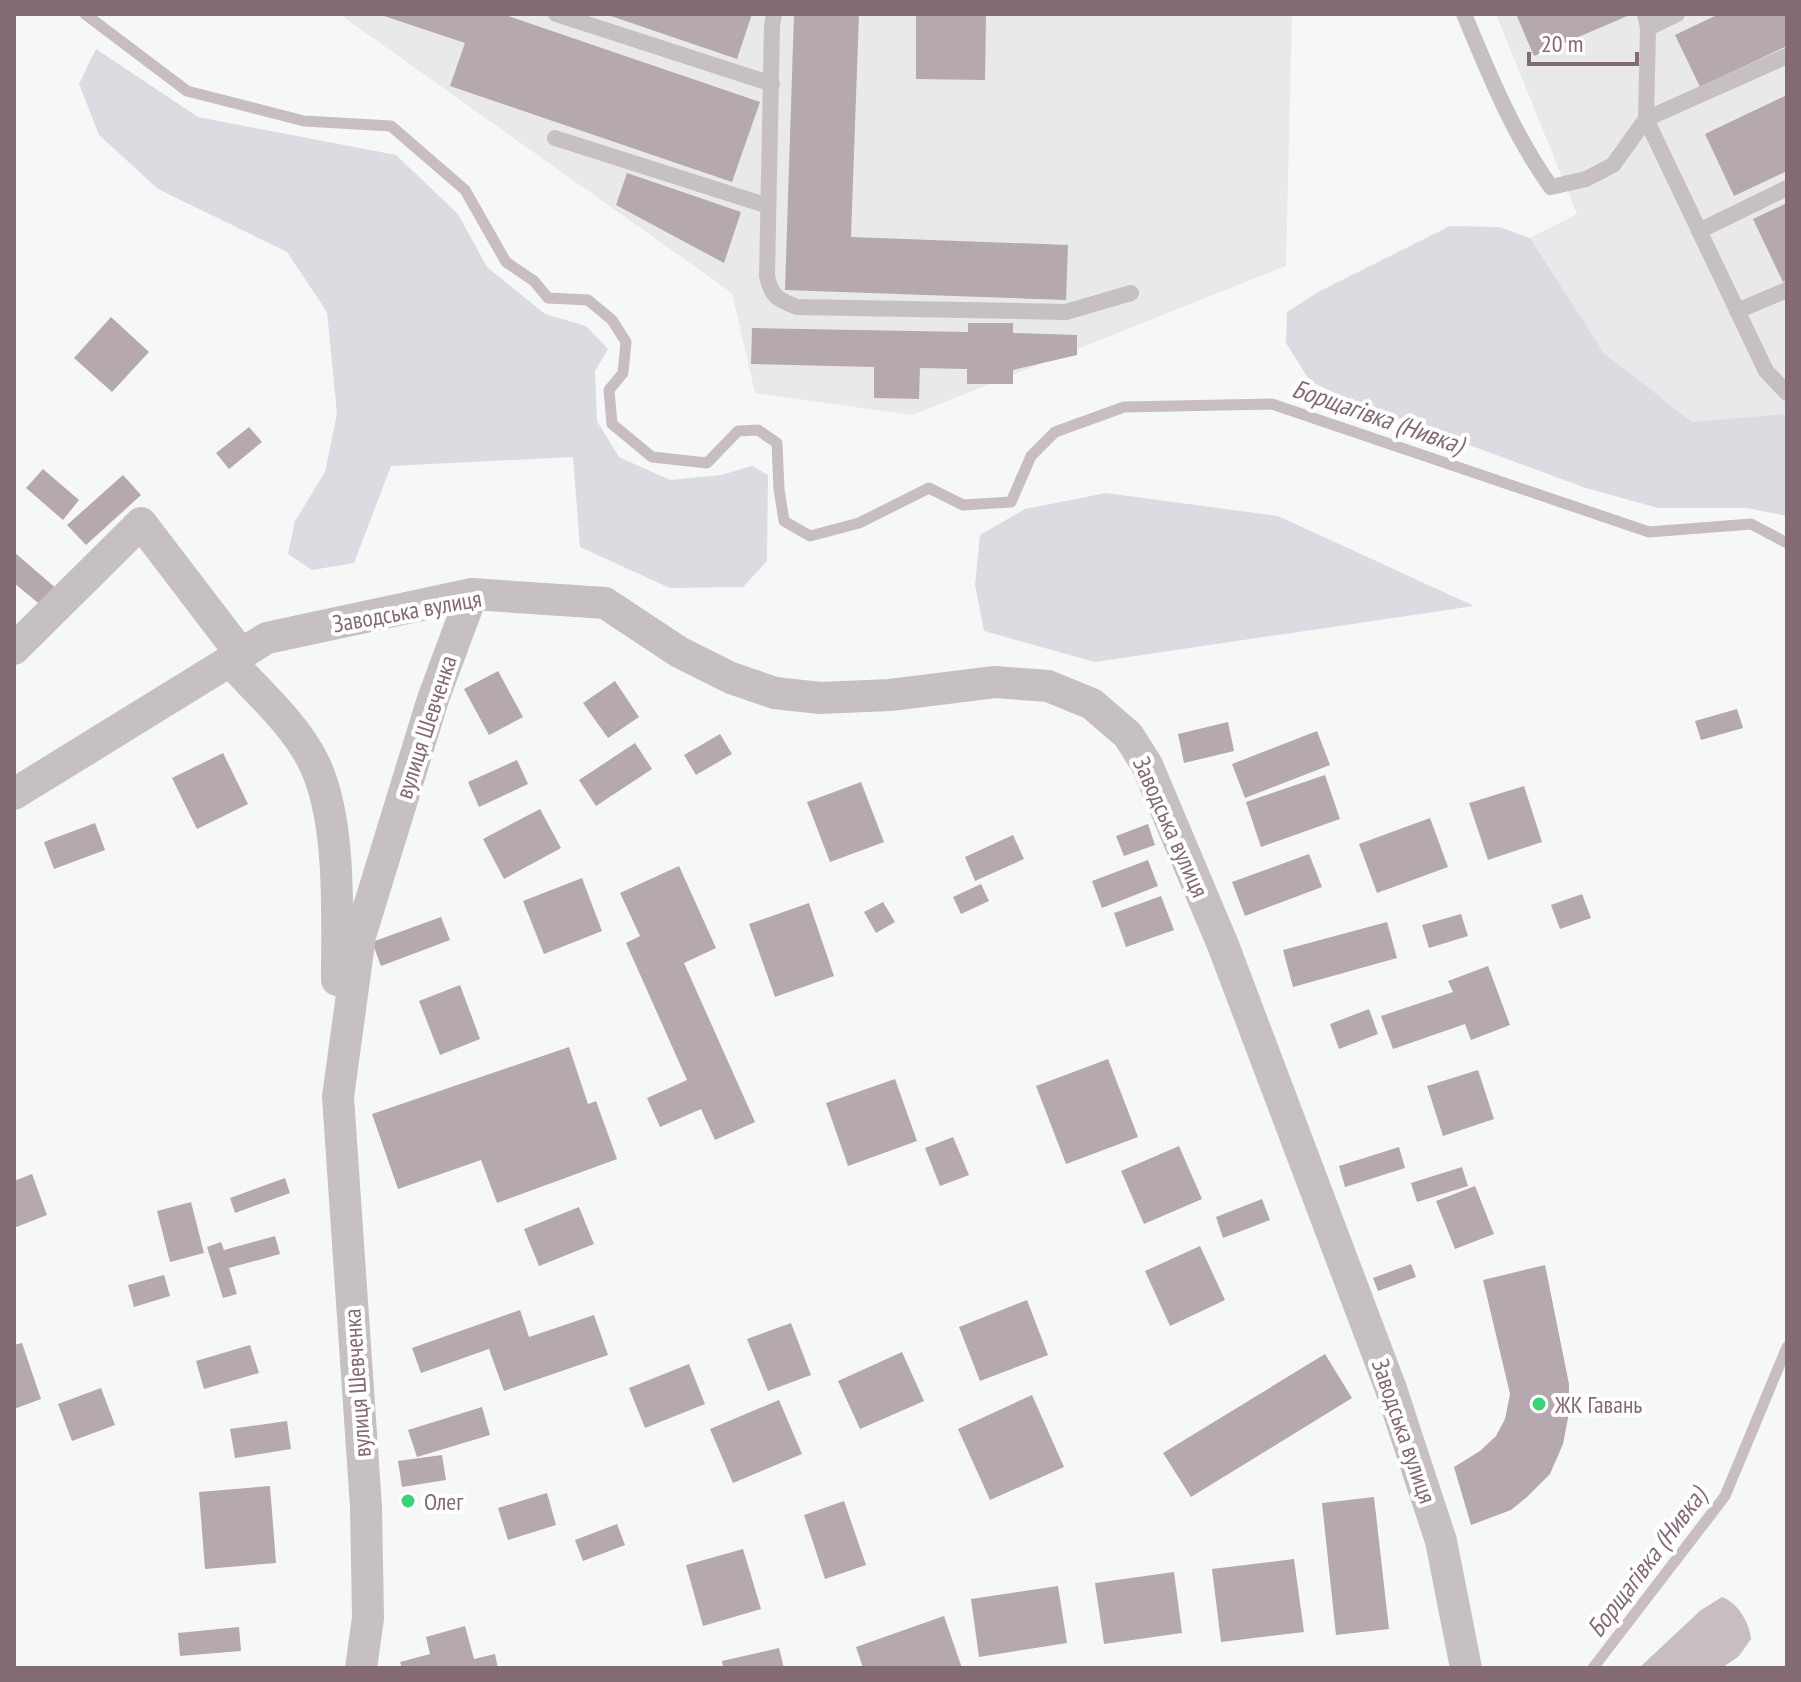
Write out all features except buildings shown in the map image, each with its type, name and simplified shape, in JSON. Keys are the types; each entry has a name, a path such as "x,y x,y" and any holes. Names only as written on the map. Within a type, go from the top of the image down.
{"street":[{"path":"14,649 141,523 236,658"},
{"name":"Заводська вулиця","path":"14,794 267,638 472,594 605,603 679,652 731,678 775,693 820,698 890,695 995,682 1048,686 1092,704 1128,735 1147,765 1223,945 1391,1389 1441,1541 1466,1668"},
{"name":"вулиця Шевченка","path":"338,1097 360,936 433,699 472,594"},
{"name":"вулиця Шевченка","path":"236,658 313,761 331,816 337,912 338,1097 366,1507 368,1618 361,1668"}],"lane":[{"path":"556,14 772,84"},
{"path":"774,14 768,206 770,289 781,301 797,307 1066,312 1131,293"},
{"path":"1464,14 1503,100 1537,167 1551,187 1586,179 1613,165 1646,119 1787,56"},
{"path":"1677,14 1647,21 1646,119 1766,371 1787,393"},
{"path":"555,138 768,206"},
{"path":"1699,231 1787,188"},
{"path":"1737,311 1787,290"}],"shaded area":[{"path":"339,14 1292,14 1286,266 912,415 755,393 732,293"},
{"path":"1496,14 1787,14 1787,418 1783,414 1692,422 1604,353 1530,238 1577,214"},
{"path":"96,49 198,117 396,155 458,214 487,267 545,314 586,326 608,349 595,371 597,421 619,457 670,480 721,475 752,466 768,475 767,561 743,587 670,588 580,547 573,457 391,466 354,563 312,570 288,554 295,521 325,472 337,414 327,312 287,252 158,189 99,135 79,84"},
{"path":"1450,226 1499,227 1530,238 1604,353 1692,422 1783,414 1787,418 1787,516 1747,508 1658,508 1586,488 1358,404 1310,381 1286,343 1287,312 1320,291"},
{"path":"1106,493 1278,516 1474,606 1095,662 984,631 975,585 980,535 1025,509"},
{"path":"1722,1597 1738,1608 1750,1633 1751,1639 1739,1656 1722,1668 1639,1668 1701,1610"}],"waterway":[{"name":"Борщагівка (Нивка)","path":"85,14 187,91 304,121 391,126 465,190 506,262 534,281 548,298 588,300 612,320 626,342 623,373 609,390 612,424 652,457 707,463 738,431 758,430 777,443 784,521 810,536 859,523 929,488 963,505 1011,502 1031,456 1055,432 1124,407 1272,404 1649,532 1751,524 1787,543"},
{"name":"Борщагівка (Нивка)","path":"1593,1668 1725,1496 1787,1347"}],"place":[{"name":"ЖК Гавань","path":"1539,1404"},
{"name":"Олег","path":"408,1501"}]}
